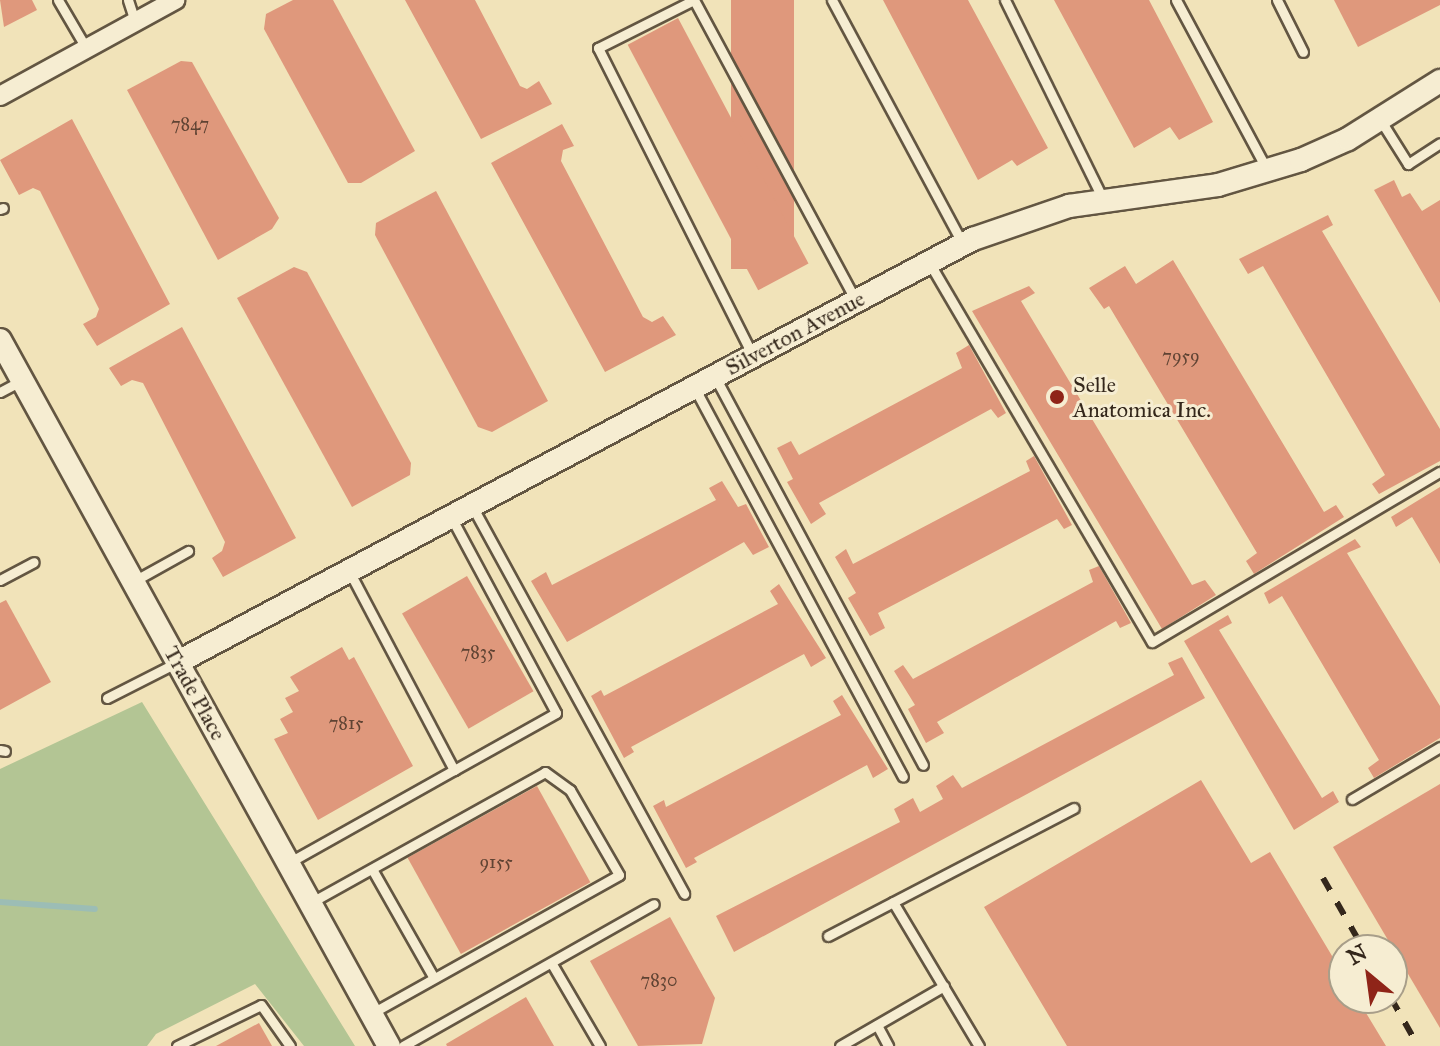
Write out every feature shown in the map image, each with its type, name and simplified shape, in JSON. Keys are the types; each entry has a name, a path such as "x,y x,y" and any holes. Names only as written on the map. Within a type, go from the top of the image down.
{"street":[{"path":"0,96 175,0"},
{"name":"Silverton Avenue","path":"178,662 963,244 1069,206 1218,185 1309,157 1380,119 1440,81"},
{"name":"Trade Place","path":"0,340 389,1046"}],"lane":[{"path":"58,0 86,48"},
{"path":"128,0 135,22"},
{"path":"753,356 598,48 694,0 856,301"},
{"path":"832,0 963,244"},
{"path":"1005,0 1104,201"},
{"path":"1176,0 1267,170"},
{"path":"1277,0 1303,52"},
{"path":"1380,119 1408,164 1440,143"},
{"path":"929,263 1152,642 1440,472"},
{"path":"715,376 923,765"},
{"path":"0,392 21,381"},
{"path":"694,387 903,776"},
{"path":"472,506 684,894"},
{"path":"288,863 556,713 451,517"},
{"path":"134,581 188,551"},
{"path":"0,580 34,562"},
{"path":"349,571 454,770"},
{"path":"107,698 178,662"},
{"path":"1352,799 1440,747"},
{"path":"310,903 545,772 570,790 619,875 371,1014"},
{"path":"828,936 1074,808"},
{"path":"372,869 434,978"},
{"path":"893,902 979,1046"},
{"path":"403,1046 654,904"},
{"path":"552,964 600,1046"},
{"path":"840,1046 944,986"},
{"path":"177,1046 261,1005 290,1046"},
{"path":"877,1025 888,1046"}],"green space":[{"path":"142,702 355,1046 304,1046 255,984 156,1034 147,1046 0,1046 0,769"}],"building":[{"path":"0,0 32,0 37,10 4,27"},
{"path":"293,0 333,0 415,151 361,183 348,183 264,29 266,14"},
{"path":"405,0 475,0 520,86 527,89 539,81 552,104 481,139"},
{"path":"731,0 794,0 794,269 731,269"},
{"path":"883,0 968,0 1048,148 1017,166 1012,160 978,180"},
{"path":"1054,0 1149,0 1213,122 1179,140 1170,127 1134,148"},
{"path":"1334,0 1440,0 1440,5 1358,47"},
{"path":"678,18 809,263 758,290 628,45"},
{"path":"181,61 192,62 279,218 272,229 218,260 127,90"},
{"path":"72,119 170,304 97,346 83,324 96,317 99,309 40,191 33,188 19,195 0,160"},
{"path":"562,124 574,146 563,150 561,161 643,317 652,322 663,316 676,335 605,372 491,163"},
{"path":"1394,180 1402,197 1410,193 1422,211 1440,200 1440,303 1374,190"},
{"path":"436,191 548,401 492,432 478,427 375,235 376,223"},
{"path":"1328,215 1333,225 1322,231 1440,429 1440,461 1379,494 1372,484 1385,475 1263,266 1248,274 1239,259"},
{"path":"1173,260 1324,512 1336,505 1344,517 1254,574 1246,561 1257,553 1109,306 1104,309 1089,288 1125,266 1136,284"},
{"path":"294,267 307,272 411,463 410,475 352,507 237,298"},
{"path":"1029,286 1035,293 1021,301 1192,585 1205,580 1216,595 1162,629 972,311"},
{"path":"182,327 296,538 223,577 212,558 222,551 225,542 143,383 132,380 121,386 109,368"},
{"path":"969,345 1006,413 998,418 991,409 819,503 826,514 811,524 787,482 793,479 777,448 791,441 799,455 962,368 956,353"},
{"path":"1034,456 1072,525 1064,529 1057,519 878,613 885,628 870,636 848,598 856,593 835,557 846,549 853,564 1030,471 1026,461"},
{"path":"722,481 738,507 746,504 769,547 753,555 744,542 567,642 531,581 546,572 552,585 716,500 709,488"},
{"path":"1440,487 1440,564 1412,517 1396,527 1391,517"},
{"path":"1355,539 1361,547 1347,553 1440,706 1440,738 1374,778 1368,768 1379,760 1282,596 1269,604 1264,593"},
{"path":"1099,566 1131,623 1120,628 1116,621 937,722 944,733 926,743 908,709 915,705 894,671 903,665 913,679 1093,582 1089,570"},
{"path":"467,576 534,691 469,729 402,614"},
{"path":"779,584 826,658 811,667 804,654 631,747 634,752 624,758 591,696 601,690 604,696 778,604 770,591"},
{"path":"6,600 51,682 0,710 0,603"},
{"path":"1228,615 1232,623 1219,630 1322,798 1333,791 1339,802 1294,830 1184,641"},
{"path":"342,647 349,660 354,657 413,766 318,820 274,739 288,733 280,719 293,712 285,698 299,691 290,677"},
{"path":"1182,657 1205,698 734,952 716,916 900,822 894,809 913,798 920,812 943,799 936,786 953,775 962,788 1174,675 1168,663"},
{"path":"842,695 888,769 873,778 867,765 694,858 697,862 686,868 653,806 664,800 666,807 841,715 833,701"},
{"path":"1201,780 1251,863 1270,852 1328,949 1328,1014 1367,1014 1386,1046 1067,1046 984,907"},
{"path":"1440,784 1440,1028 1408,974 1408,934 1384,934 1333,847"},
{"path":"537,786 590,882 461,954 408,858"},
{"path":"670,917 715,998 702,1044 638,1046 590,961"},
{"path":"526,997 554,1046 447,1046 446,1044"},
{"path":"259,1023 272,1046 216,1046"}],"waterway":[{"path":"0,902 95,909"}],"railway":[{"path":"1323,878 1355,934"},
{"path":"1400,1014 1418,1046"}],"place":[{"name":"Selle Anatomica Inc.","path":"1057,397"}]}
